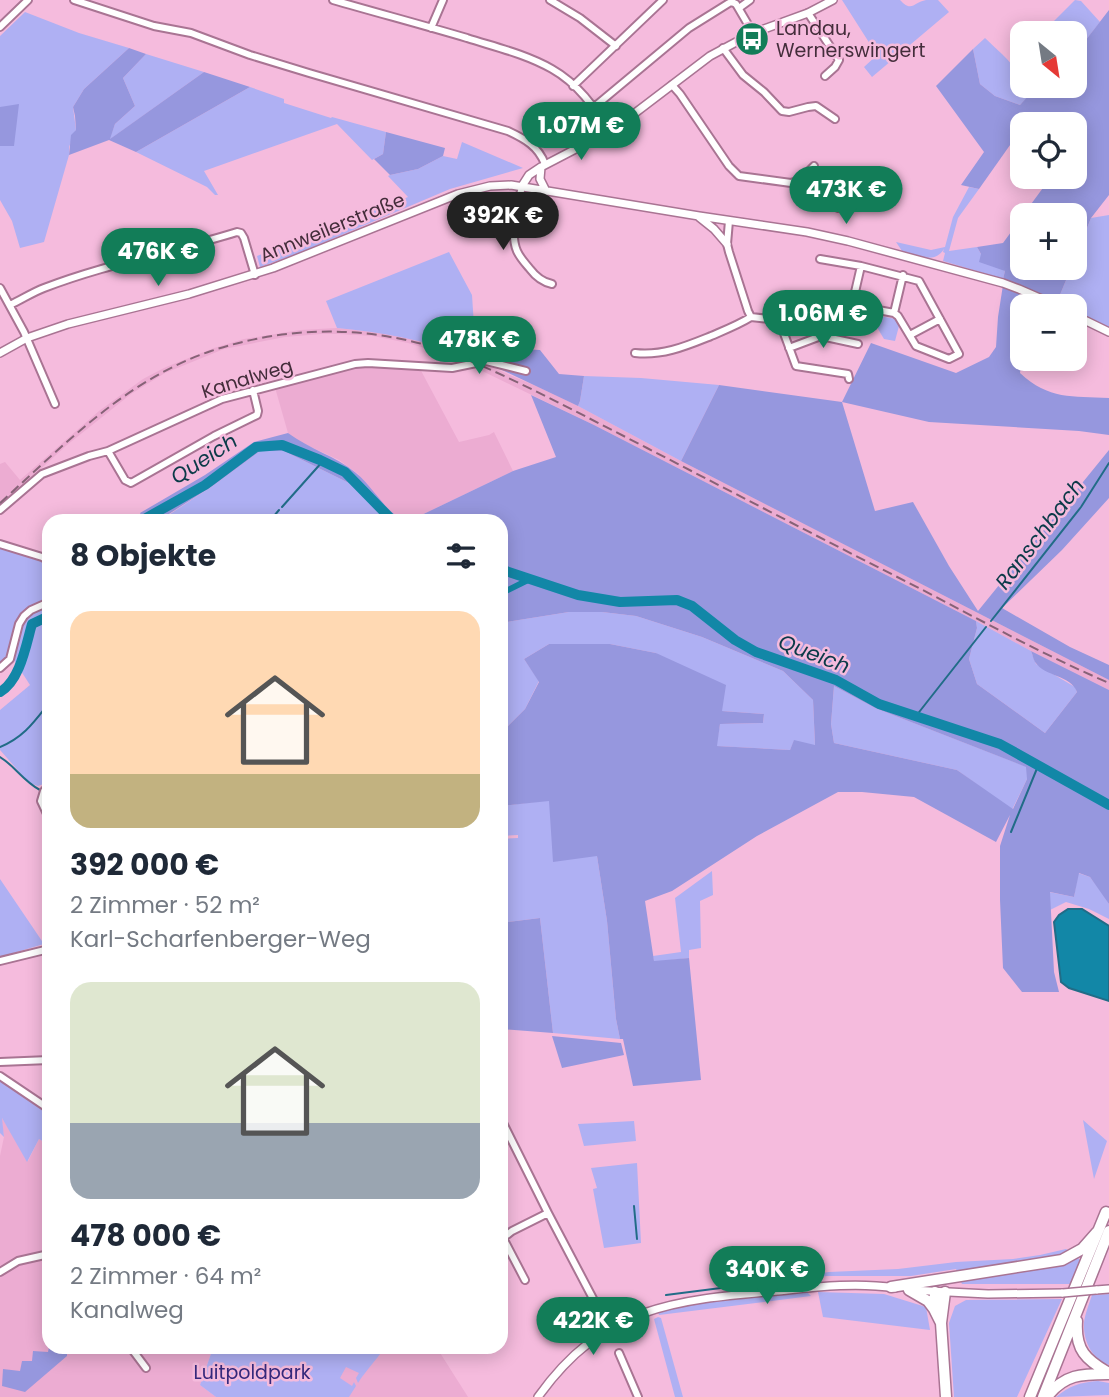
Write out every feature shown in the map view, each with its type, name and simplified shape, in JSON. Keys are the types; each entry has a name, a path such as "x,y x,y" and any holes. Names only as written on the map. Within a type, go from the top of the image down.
{"highway":[{"path":"1030,1397 1105,1212"},
{"path":"1045,1397 1077,1313 1091,1287 1109,1231"},
{"path":"891,1287 1062,1260 1082,1249 1097,1232"},
{"path":"1055,1339 1091,1287"},
{"path":"909,1290 928,1301 941,1323"},
{"path":"934,1308 940,1292"},
{"path":"940,1292 946,1397"},
{"path":"1077,1313 1077,1335 1082,1351 1091,1362 1109,1373"},
{"path":"1045,1397 1069,1378 1083,1374 1109,1373"}],"street":[{"path":"0,27 27,0"},
{"path":"74,0 145,23 191,33 309,74 508,131 538,150 543,165 540,179 546,191"},
{"path":"333,0 431,28 532,60 554,70 593,108 607,133"},
{"path":"550,0 580,18 616,46"},
{"path":"650,0 656,7"},
{"path":"573,86 663,0"},
{"path":"738,8 750,0"},
{"path":"552,284 545,283 534,275 516,246 515,224 522,186 529,175 543,165 607,133 723,48 752,33 808,13 833,0"},
{"path":"431,28 441,1"},
{"path":"593,108 672,42 709,14 732,2 752,33"},
{"path":"808,13 839,60 825,76"},
{"path":"723,48 743,75 782,111 816,106 835,119"},
{"path":"672,85 729,166 739,176 788,184 800,180 812,168 838,208"},
{"name":"Annweilerstraße","path":"0,353 27,338 68,324 255,275 458,194 490,186 522,186 817,234 951,268 1030,294"},
{"path":"699,216 727,244"},
{"path":"729,221 727,244 751,317"},
{"path":"10,305 42,289 102,269 237,232 244,238 255,275"},
{"path":"635,353 659,353 679,348 738,326 751,317 779,320 831,300 894,313 916,345 949,359 959,354 919,281 903,275 820,259"},
{"path":"852,306 861,266"},
{"path":"894,313 903,275"},
{"path":"0,288 27,338 55,404"},
{"path":"910,335 940,319"},
{"path":"779,320 796,366 848,374 849,379"},
{"path":"1087,321 1109,332"},
{"path":"789,348 821,336 858,344"},
{"name":"Kanalweg","path":"0,510 42,474 108,451 222,400 253,390 362,363 452,368 486,361 526,371"},
{"path":"108,451 125,480 131,483 257,415 253,390"},
{"path":"0,544 42,557"},
{"path":"0,667 10,659 19,624 24,616 42,605"},
{"path":"0,961 42,951"},
{"path":"0,1062 42,1060"},
{"path":"0,1076 42,1104"},
{"path":"508,1133 608,1329"},
{"path":"508,1234 548,1213"},
{"path":"508,1248 525,1280"},
{"path":"0,1272 18,1261 42,1256"},
{"path":"538,1397 571,1358 608,1329 668,1305 830,1286 988,1294 1063,1293 1091,1287 1109,1289"},
{"path":"619,1353 638,1397"},
{"path":"136,1354 146,1368"}],"shaded area":[{"path":"1109,10 1109,195 1091,218 1087,228 1087,203 1032,203 1042,189 1087,189 1087,112 1010,112 1010,145 979,189 961,185 984,152 936,86 973,49 980,84 995,96 1020,105 1026,98 1087,98 1087,38"},
{"path":"129,48 146,54 123,78 135,106 115,124 110,139 204,72 250,87 136,152 109,140 69,155 71,135 76,130 73,107 84,89"},
{"path":"19,104 14,146 0,146 0,107"},
{"path":"386,132 445,148 443,156 418,169 390,175 374,159 383,154"},
{"path":"1010,233 1010,280 1066,280 1060,294 1038,294 1003,279 1005,271 979,262 981,254 977,247 1003,243"},
{"path":"1003,285 1024,294 1010,294 1010,371 1020,371 1041,388 1062,395 1109,398 1109,435 929,422 842,402 871,343 956,373 989,357 996,347"},
{"path":"337,328 410,338 476,360 466,362 408,343 373,336 339,334 285,337 224,349 165,373 131,394 67,445 0,506 0,464 5,462 20,480 99,411 143,379 166,367 244,339 300,330"},
{"path":"475,341 503,348 540,350 559,374 584,376 578,406 465,354"},
{"path":"484,364 578,406 1109,680 1109,690 594,425 476,368"},
{"path":"418,365 459,442 494,432 513,471 424,514 393,514 358,474 339,460 298,441 288,433 274,384 348,366"},
{"path":"719,385 842,402 875,511 913,502 978,611 1109,450 1109,498 1062,550 1002,608 1070,647 1109,665 1109,680 681,461"},
{"path":"531,395 976,621 977,628 969,659 977,684 1045,733 1077,692 1069,682 1039,667 1031,651 1109,690 1109,904 1090,877 1079,873 1074,897 1050,892 1054,972 1059,992 1022,992 1003,968 1000,846 1010,815 996,842 914,797 838,792 757,836 672,891 645,901 654,961 689,958 701,1080 633,1086 616,1019 607,921 597,856 553,862 549,801 508,805 508,726 525,709 539,682 524,659 549,644 610,644 656,653 726,685 722,711 764,714 763,723 720,724 717,746 790,750 794,740 815,745 813,700 783,671 702,637 636,616 569,612 508,622 508,514 424,514 513,471 556,457","holes":["834,686 875,708 1026,767 1027,779 1013,809 957,770 834,743 831,724"]},
{"path":"288,433 356,473 395,514 381,514 357,487 284,451 260,451 169,514 140,514 254,442"},
{"path":"1068,909 1082,909 1109,926 1109,1001 1069,988 1061,982 1054,922"},
{"path":"540,918 553,1033 508,1030 508,922"},
{"path":"552,1036 621,1043 624,1055 562,1068"},
{"path":"1,1116 28,1161 39,1139 42,1141 42,1354 211,1354 200,1385 216,1397 0,1397 0,1156 4,1137"},
{"path":"33,1351 67,1356 25,1392 2,1386 3,1369 20,1371 22,1361 32,1361"},
{"path":"303,1354 441,1354 468,1397 292,1397"}],"green space":[{"path":"842,0 900,0 910,6 926,0 938,0 949,12 872,77 864,67 877,55"},
{"path":"1075,0 1081,1 1100,22 1087,39 1087,21 1054,21"},
{"path":"25,12 79,33 129,48 84,89 73,107 76,130 44,242 20,248 12,221 0,200 0,146 14,145 4,107 0,107 0,36"},
{"path":"985,38 1010,63 1010,98 1027,98 1020,105 995,96 980,84 973,49"},
{"path":"146,54 204,72 109,140 115,124 135,106 123,78"},
{"path":"250,87 284,99 284,103 386,132 383,154 372,160 337,124 204,171 218,195 215,195 207,187 136,152"},
{"path":"462,142 523,168 450,189 260,267 257,256 408,197 388,176 418,169 443,156 457,159"},
{"path":"969,187 979,189 958,218 949,251 977,247 981,254 1005,271 1003,279 943,261 944,249 930,258 902,251 896,242 931,250 945,247 953,217"},
{"path":"1109,215 1109,328 1087,317 1087,294 1060,294 1066,280 1087,280 1087,228 1091,218"},
{"path":"449,252 472,295 475,341 465,354 401,337 337,328 326,301"},
{"path":"869,314 896,319 899,326 895,341 884,339"},
{"path":"584,376 719,385 681,461 578,406"},
{"path":"260,451 284,451 357,487 381,514 170,514"},
{"path":"0,547 42,559 42,785 38,786 29,783 0,750 0,710 30,685 10,654 0,662"},
{"path":"569,612 602,612 636,616 702,637 783,671 813,700 815,746 794,741 790,750 716,746 720,724 763,723 764,714 722,711 656,653 610,644 549,644 524,659 539,681 525,709 508,726 508,622"},
{"path":"976,621 1031,651 1036,664 1075,687 1077,692 1045,733 977,684 969,659 977,628"},
{"path":"834,686 875,708 1027,767 1027,779 1012,810 957,770 834,743 831,724"},
{"path":"549,800 597,856 620,1039 553,1033 540,918 508,922 508,839 518,838 518,835 508,836 508,805"},
{"path":"712,871 713,895 700,901 701,948 689,950 689,958 654,962 653,956 681,952 675,898"},
{"path":"1078,873 1090,877 1103,894 1109,904 1109,919 1066,902 1050,910 1049,892 1074,897"},
{"path":"0,879 42,945 0,957"},
{"path":"0,1081 14,1087 42,1108 42,1141 39,1139 27,1162 2,1118 4,1137 0,1133"},
{"path":"1083,1120 1107,1141 1094,1179"},
{"path":"634,1121 636,1141 584,1146 578,1124"},
{"path":"637,1163 641,1243 604,1248 593,1189 597,1188 591,1168"},
{"path":"1066,1249 1071,1252 1066,1255 958,1274 956,1269 911,1276 827,1276 793,1280 794,1277 829,1272 1013,1259"},
{"path":"1078,1258 1080,1260 1070,1284 962,1284 960,1280 1056,1267"},
{"path":"807,1292 811,1296 659,1315 658,1311 685,1305"},
{"path":"818,1292 884,1294 926,1307 930,1330 823,1317"},
{"path":"1109,1294 1109,1365 1090,1349 1084,1323 1092,1295"},
{"path":"1062,1299 1017,1397 954,1397 949,1323 955,1306 966,1300"},
{"path":"661,1318 683,1397 675,1397 654,1319"},
{"name":"Luitpoldpark","path":"211,1354 380,1354 358,1383 356,1378 359,1373 346,1367 340,1378 352,1386 354,1382 356,1386 349,1397 216,1397 200,1385"},
{"path":"1098,1381 1109,1383 1109,1395 1056,1397 1076,1385"}],"waterway":[{"name":"Queich","path":"153,514 205,485 256,447 282,445 345,472 386,514"},
{"path":"282,507 323,461"},
{"name":"Ranschbach","path":"991,621 1081,507 1109,463"},
{"path":"276,514 279,510"},
{"name":"Queich","path":"508,572 578,595 620,602 677,600 692,606 735,640 756,652 836,680 879,704 1000,744 1109,805"},
{"path":"508,590 530,579"},
{"name":"Queich","path":"0,692 13,680 25,652 32,624 42,619"},
{"name":"Ranschbach","path":"916,716 986,627"},
{"path":"0,747 22,734 42,712"},
{"path":"0,757 40,790"},
{"path":"1011,832 1038,766"},
{"path":"634,1206 637,1239"},
{"path":"666,1295 792,1279"}],"railway":[{"path":"0,503 98,416 124,396 180,363 234,344 280,335 303,332 373,334 412,341 444,351 519,383 1013,637 1109,683"}],"place":[{"name":"Landau, Wernerswingert","path":"752,39"}]}
